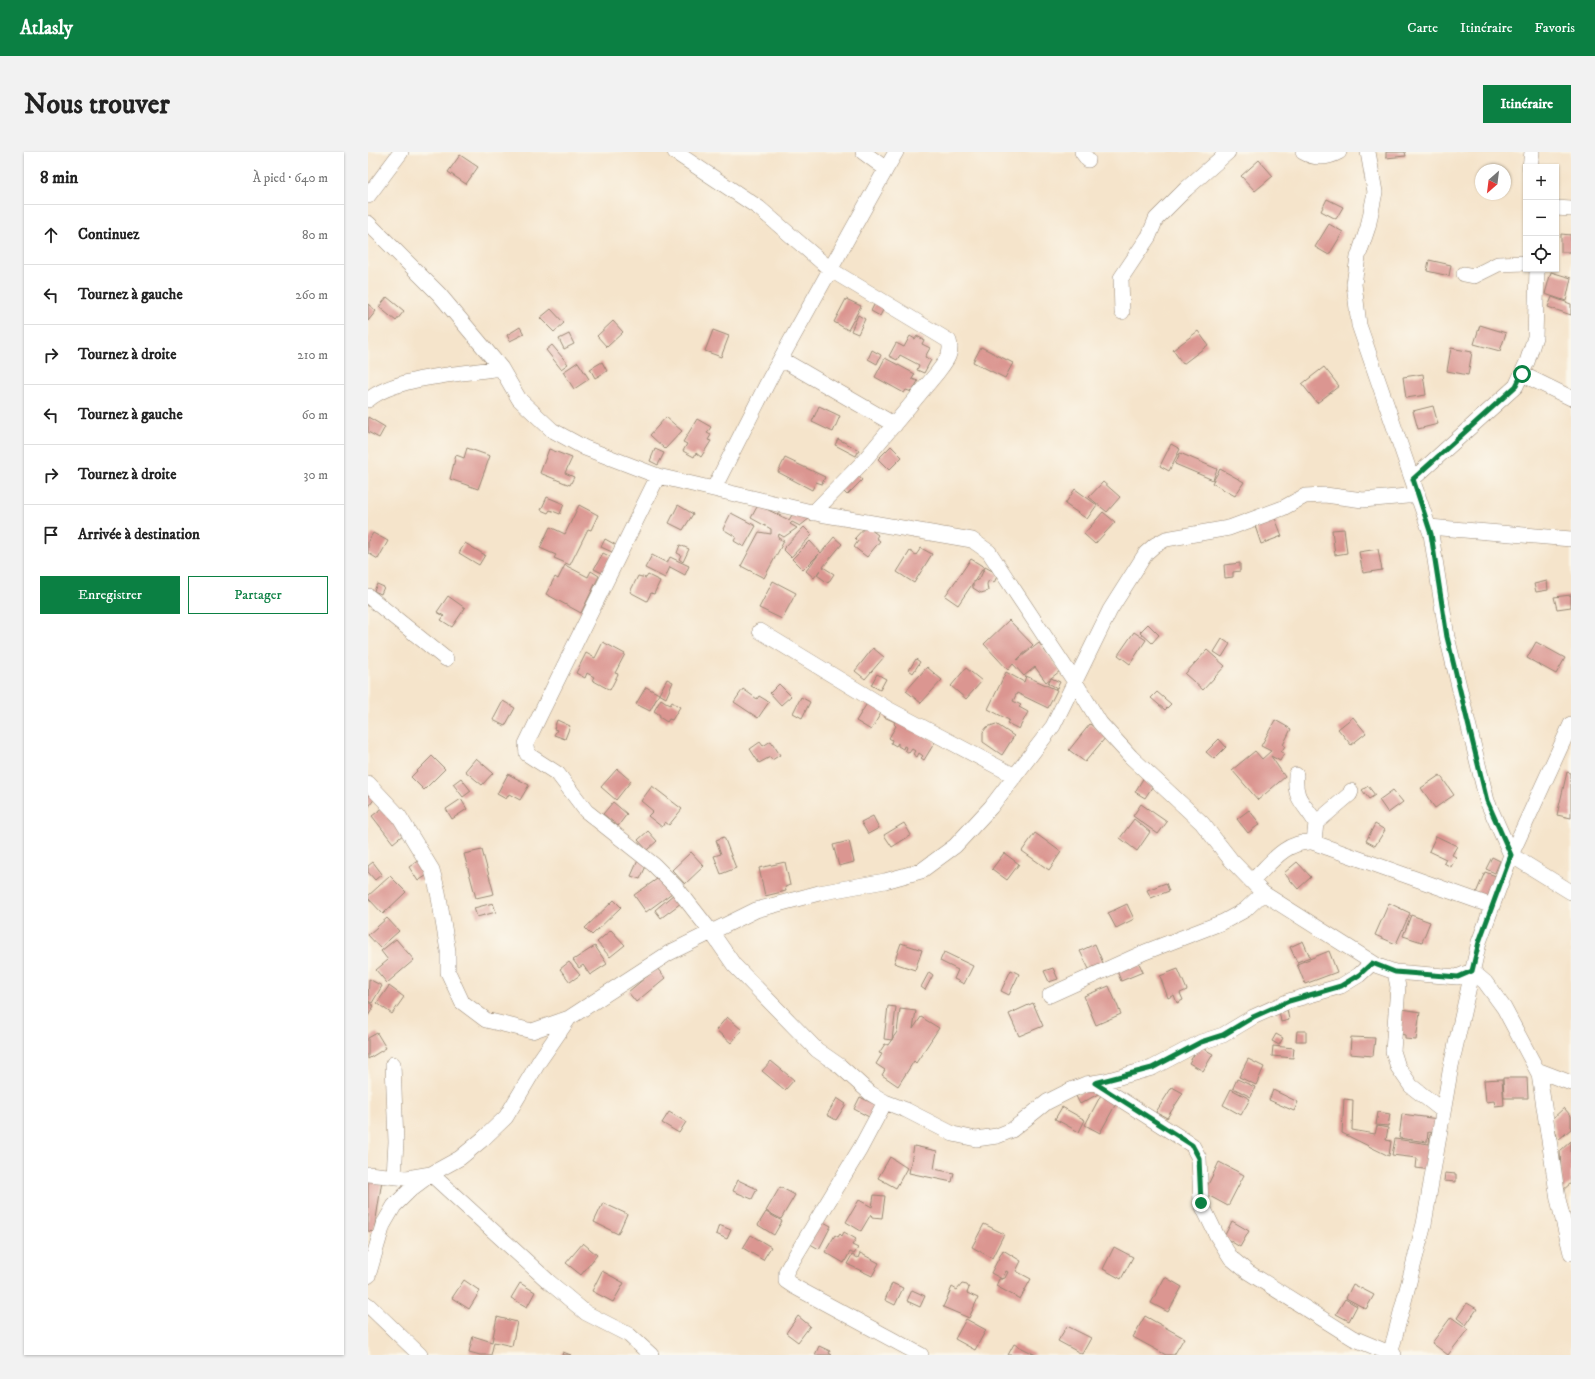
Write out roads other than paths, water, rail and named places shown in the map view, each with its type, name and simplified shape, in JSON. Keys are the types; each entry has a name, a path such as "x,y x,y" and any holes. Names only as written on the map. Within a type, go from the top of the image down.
{"street":[{"path":"368,196 401,152"},
{"path":"675,152 760,208 831,270 949,341 952,349 948,358 895,425 862,463 813,512"},
{"path":"863,152 886,169"},
{"path":"714,488 781,359 896,152"},
{"path":"1122,312 1121,278 1149,236 1156,219 1186,189 1228,152"},
{"path":"1303,152 1313,158 1331,156 1339,152"},
{"path":"1368,152 1375,192 1368,227 1358,257 1354,284 1359,325 1429,527 1447,637 1470,737 1487,801 1511,855 1571,892"},
{"path":"1530,164 1532,152"},
{"path":"1559,208 1571,209"},
{"path":"368,222 439,294 501,368 520,399 552,430 585,448 658,476 813,512 904,530 972,540 989,552 1075,682 1100,723 1131,757 1202,823 1231,860 1263,893 1372,963 1395,972 1458,977 1472,971"},
{"path":"1464,274 1474,276 1498,264 1523,263"},
{"path":"1413,479 1516,386 1522,374 1535,337 1537,272"},
{"path":"781,359 895,425"},
{"path":"368,400 377,392 401,383 501,368"},
{"path":"1522,374 1571,398"},
{"path":"658,476 540,713 526,744 527,754 558,774 586,811 654,865 676,887 712,933 734,965 817,1050 840,1066 870,1093 884,1102 906,1110 953,1134 976,1139 998,1136 1012,1130 1047,1102 1076,1088 1152,1068 1201,1042 1223,1035 1253,1017 1289,1001 1341,986 1359,975 1372,963"},
{"path":"368,783 399,816 432,870 438,892 448,951 448,972 462,1002 486,1020 532,1030 569,1018 669,953 756,910 781,902 921,871 956,846 991,807 1053,726 1110,610 1146,553 1155,545 1166,539 1229,528 1282,508 1305,496 1325,495 1363,500 1418,495"},
{"path":"1429,527 1571,539"},
{"path":"368,596 446,659"},
{"path":"760,631 888,709 1015,776"},
{"path":"1095,1083 1192,1145 1199,1158 1201,1203 1217,1236 1231,1258 1254,1276 1353,1338 1391,1354 1424,1224 1451,1066 1479,942 1511,855 1571,724"},
{"path":"1296,775 1295,789 1298,798 1316,823 1314,842"},
{"path":"1316,823 1350,794 1351,791"},
{"path":"1252,881 1288,846 1302,841 1314,842 1492,906"},
{"path":"1050,995 1145,952 1223,922 1245,910 1263,893"},
{"path":"1472,971 1485,982 1504,1008 1536,1070 1544,1102 1558,1200 1571,1253"},
{"path":"1395,972 1398,987 1393,1051 1398,1067 1411,1086 1443,1111"},
{"path":"368,1276 383,1225 394,1206 431,1174 460,1158 506,1117 540,1060 569,1018"},
{"path":"393,1064 396,1142 394,1176"},
{"path":"1536,1070 1571,1083"},
{"path":"884,1102 860,1149 786,1272 786,1281 795,1288 921,1355"},
{"path":"368,1174 407,1178 431,1174"},
{"path":"431,1174 548,1281 586,1313 629,1335 651,1355"},
{"path":"368,1305 420,1355"}]}
